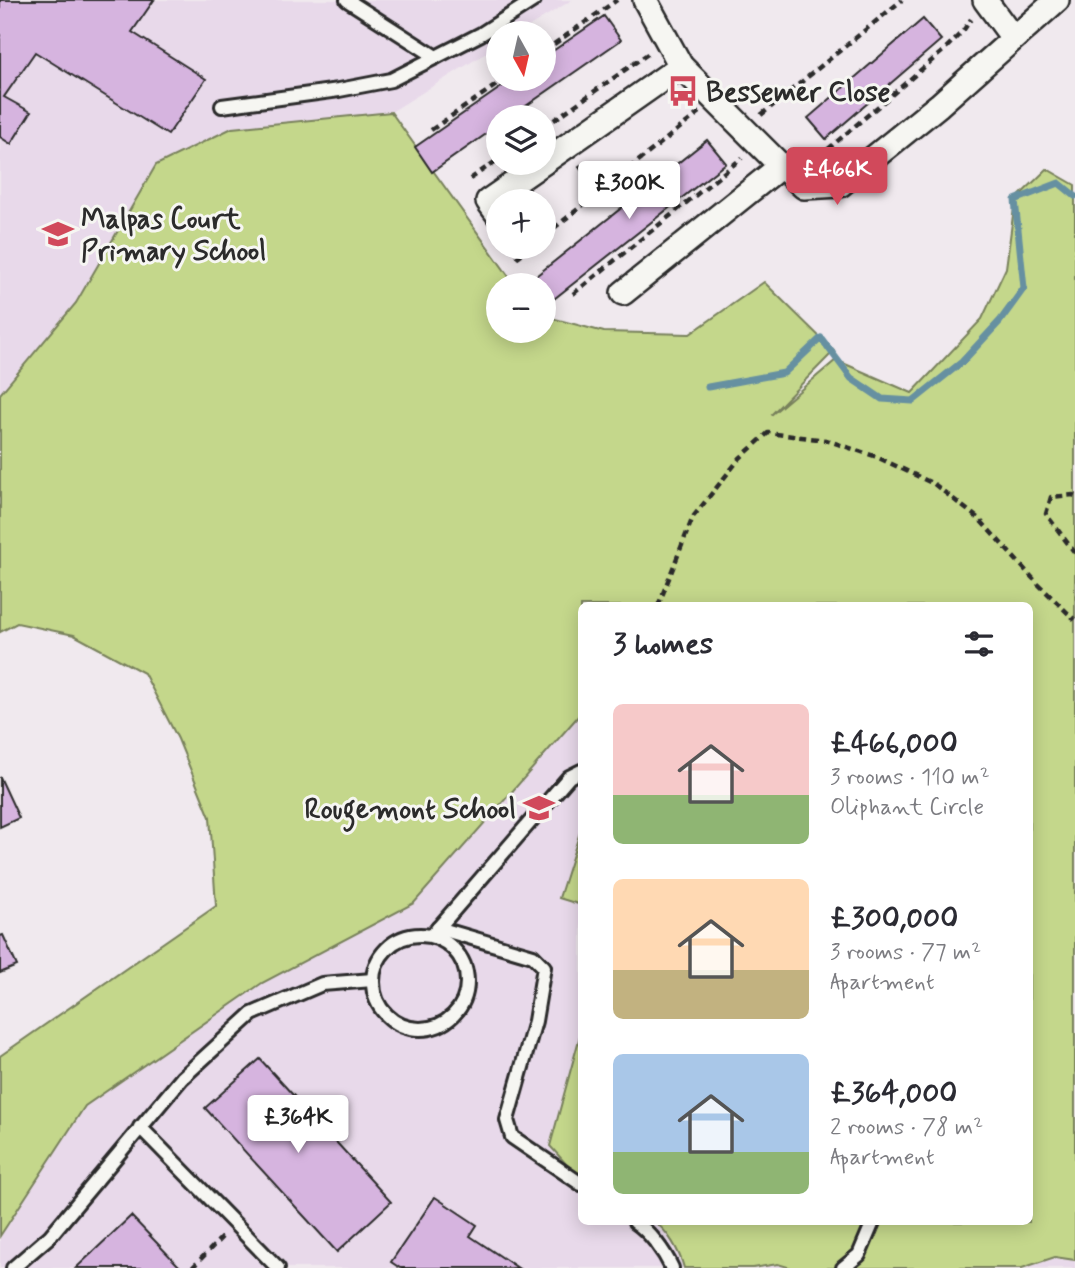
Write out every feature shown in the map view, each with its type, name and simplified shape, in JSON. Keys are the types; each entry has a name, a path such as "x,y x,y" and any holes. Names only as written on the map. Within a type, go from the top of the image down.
{"street":[{"path":"645,0 681,66 804,187 840,185 939,105 1057,0"},
{"path":"980,5 1013,38"},
{"path":"556,153 681,66"},
{"path":"623,292 764,149"},
{"path":"505,189 525,175"}],"lane":[{"path":"347,0 436,57"},
{"path":"222,106 391,80 481,34 534,0"},
{"path":"435,932 569,777 578,772"},
{"path":"435,932 460,956 467,971 468,988 459,1010 447,1021 432,1028 416,1029 395,1023 383,1012 375,997 374,972 380,957 399,939 435,932 533,956 544,967 535,1021 507,1120 512,1137 578,1182"},
{"path":"13,1268 50,1236 181,1078 252,1014 322,984 373,981"},
{"path":"140,1127 278,1268"},
{"path":"640,1225 672,1268"},
{"path":"843,1268 859,1255 872,1225"}],"path":[{"path":"556,43 617,0"},
{"path":"573,294 764,149 902,0"},
{"path":"764,149 812,156 827,150 943,51 963,31 980,5"},
{"path":"556,119 667,40"},
{"path":"431,130 488,91"},
{"path":"556,225 715,100"},
{"path":"565,147 600,192"},
{"path":"470,179 486,168"},
{"path":"659,602 693,517 740,458 768,433 826,440 877,457 934,484 979,519 1075,621"},
{"path":"1075,496 1051,497 1046,514 1075,553"},
{"path":"191,1268 235,1224"}],"shaded area":[{"name":"Malpas Court Primary School","path":"0,0 572,0 538,21 486,21 486,53 391,112 232,128 156,165 76,303 0,394"},
{"name":"Rougemont School","path":"1075,580 1075,1268 0,1268 0,1236 86,1104 270,977 414,903 578,716 578,1225 1033,1225 1033,604"}],"green space":[{"path":"391,112 486,245 486,259 496,259 506,273 486,273 486,343 556,343 556,319 604,332 690,334 764,282 834,351 771,415 836,360 912,393 982,319 1006,268 1015,200 1047,169 1075,185 1075,1260 1055,1257 1022,1268 791,1268 778,1264 753,1268 684,1268 673,1242 658,1225 1033,1225 1033,602 578,602 578,716 414,903 262,983 85,1106 0,1236 0,1056 216,906 210,817 178,739 144,673 74,635 17,623 0,632 0,394 76,303 156,165 232,128"},
{"path":"578,838 578,904 559,898"},
{"path":"578,1043 578,1176 550,1146"}],"building":[{"path":"0,0 154,0 132,32 206,79 168,135 35,52 4,97 31,112 11,144 0,137"},
{"path":"604,16 621,40 556,85 556,49"},
{"path":"923,19 941,40 826,139 808,118"},
{"path":"496,91 547,91 527,105 486,105 486,134 432,172 415,147"},
{"path":"707,140 726,163 556,297 556,273 540,273"},
{"path":"0,777 19,818 0,827"},
{"path":"3,935 17,966 0,973 0,936"},
{"path":"260,1059 391,1202 337,1252 205,1108"},
{"path":"435,1197 477,1225 470,1236 518,1268 400,1268 391,1262"},
{"path":"131,1216 181,1268 76,1268"}],"waterway":[{"path":"708,387 784,373 821,338 851,378 882,399 913,401 962,362 1000,321 1024,288 1015,200 1059,183 1075,196"}],"place":[{"name":"Bessemer Close","path":"683,91"},
{"name":"Malpas Court Primary School","path":"58,234"},
{"name":"Rougemont School","path":"539,808"}]}
